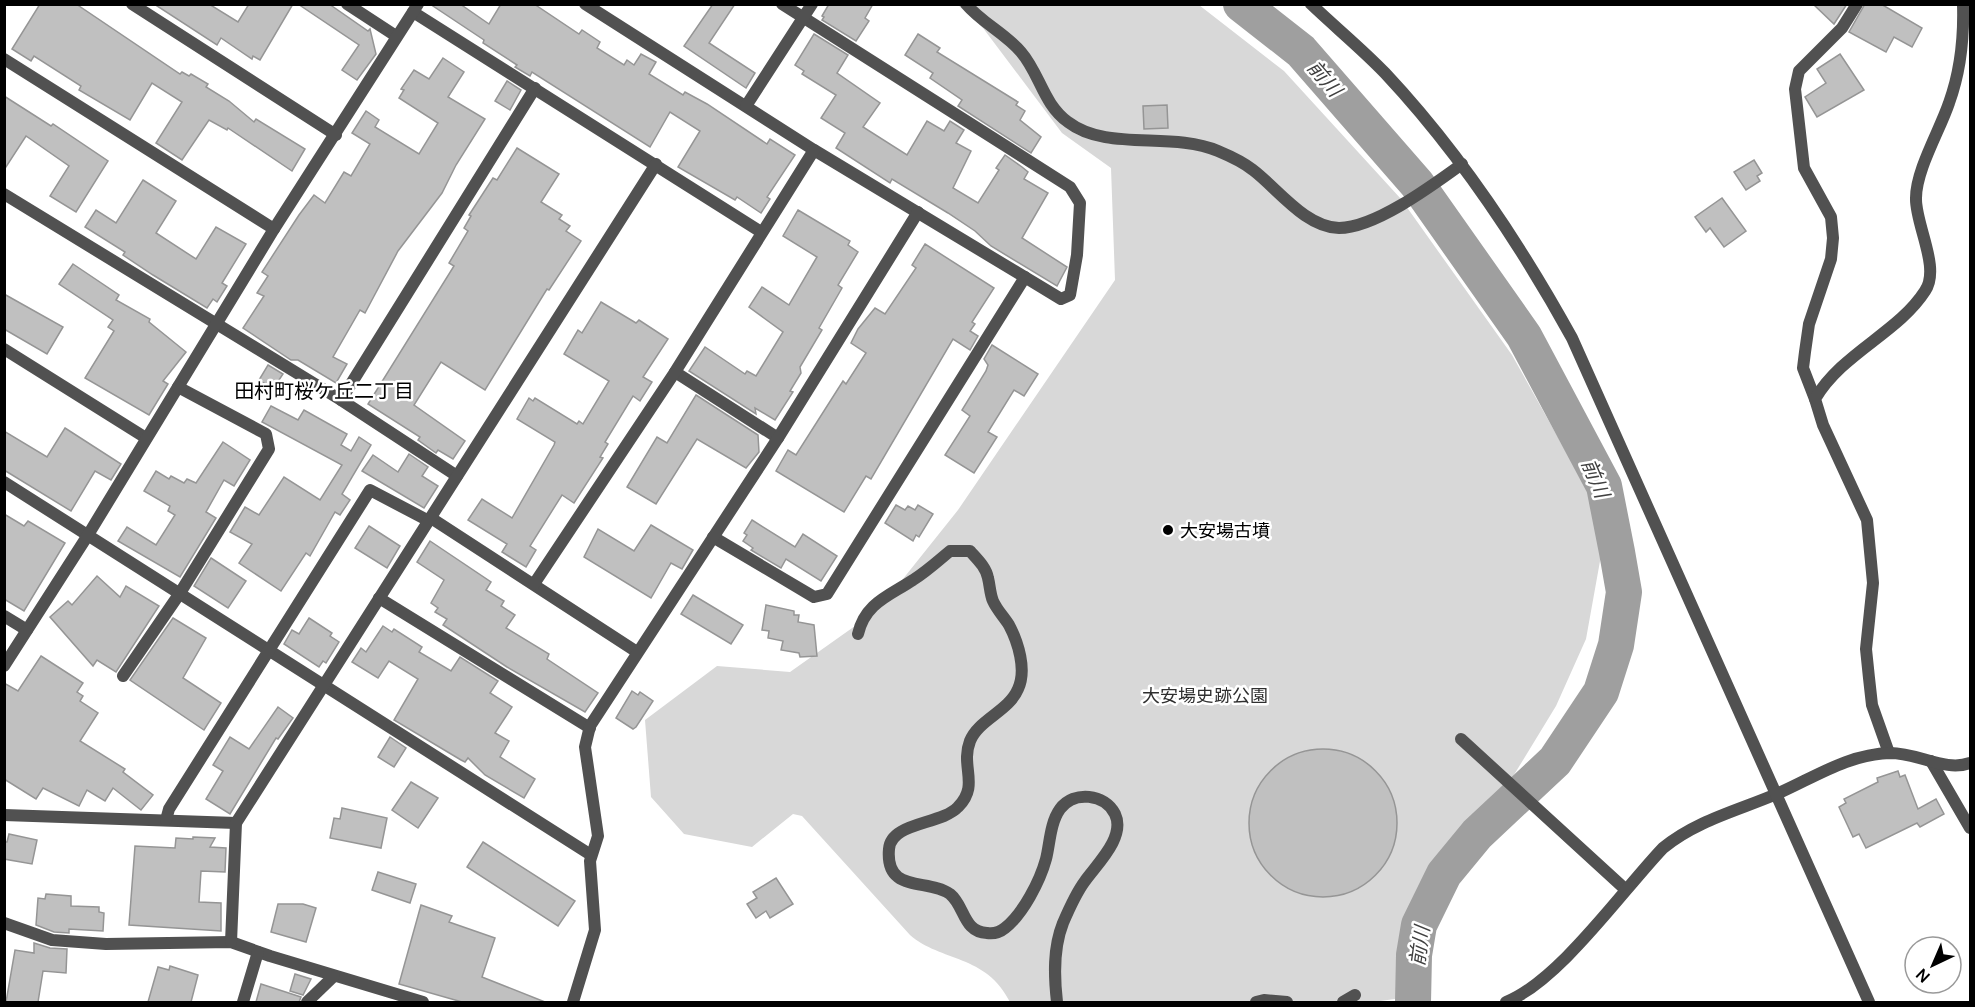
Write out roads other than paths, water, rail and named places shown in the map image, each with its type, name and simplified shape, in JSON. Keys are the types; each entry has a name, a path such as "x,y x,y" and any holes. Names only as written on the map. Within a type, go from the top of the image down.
{"street":[{"path":"132,4 336,135"},
{"path":"347,4 396,36"},
{"path":"585,4 814,150 1060,299 1070,295 1077,255 1080,203 1070,186 782,4"},
{"path":"746,106 812,4"},
{"path":"966,4 1019,49 1052,108 1075,127 1113,138 1177,140 1216,150 1247,166 1312,219 1330,227 1352,226 1394,209 1412,200 1462,164"},
{"path":"1311,4 1384,73 1462,164 1529,260 1572,338 1869,1002"},
{"path":"1857,4 1842,28 1799,71 1795,88 1804,168 1831,217 1833,238 1831,259 1809,324 1803,368 1825,431 1867,520 1873,583 1866,650 1872,705 1889,753"},
{"path":"1815,399 1833,374 1912,306 1928,285 1930,266 1916,196 1954,86 1964,26 1963,4"},
{"path":"4,666 88,535 274,229 415,8 761,232"},
{"path":"4,59 274,229"},
{"path":"341,399 536,87"},
{"path":"534,584 675,372 814,150"},
{"path":"231,942 236,823 656,164"},
{"path":"4,194 341,399 457,476"},
{"path":"573,1002 595,930 591,855 598,836 585,747 590,728 637,652 778,438 918,212"},
{"path":"713,537 814,597 827,594 1024,277"},
{"path":"4,349 146,438"},
{"path":"675,372 778,438"},
{"path":"123,676 180,593 270,449 266,434 177,387"},
{"path":"4,482 326,684 591,855"},
{"path":"166,820 169,809 370,490 430,520 534,584 637,652"},
{"path":"858,634 866,613 873,605 912,581 950,551 970,551 985,568 994,604 1009,624 1018,646 1021,677 1018,690 972,737 965,759 970,788 966,798 953,812 942,818 900,832 889,848 890,861 894,873 902,880 916,886 938,888 951,895 973,928 981,933 992,933 1003,930 1011,922 1028,897 1045,862 1053,828 1061,808 1068,801 1080,797 1102,800 1109,805 1116,815 1118,825 1115,835 1106,854 1074,900 1059,937 1056,951 1057,1002"},
{"path":"379,598 590,728"},
{"path":"4,616 27,630"},
{"path":"1461,738 1625,889"},
{"path":"1506,1002 1516,998 1546,975 1663,848 1685,831 1777,794 1834,766 1863,756 1889,753 1922,757 1960,767 1971,763"},
{"path":"1931,761 1971,828"},
{"path":"4,814 236,823"},
{"path":"4,923 52,940 105,944 231,942 423,1002"},
{"path":"243,1002 258,952"},
{"path":"307,1002 334,976"},
{"path":"1343,1002 1355,995"},
{"path":"1256,1002 1264,1000 1287,1002"}],"waterway":[{"name":"前川","path":"1241,4 1301,51 1417,184 1524,336 1604,486 1624,592 1616,645 1601,692 1555,761 1477,834 1444,874 1419,925 1414,955 1413,1002"}],"place":[{"name":"大安場古墳","path":"1168,530"}],"district":[{"name":"田村町桜ケ丘二丁目","path":"324,390"}],"park label":[{"name":"大安場史跡公園","path":"1205,695"}]}
